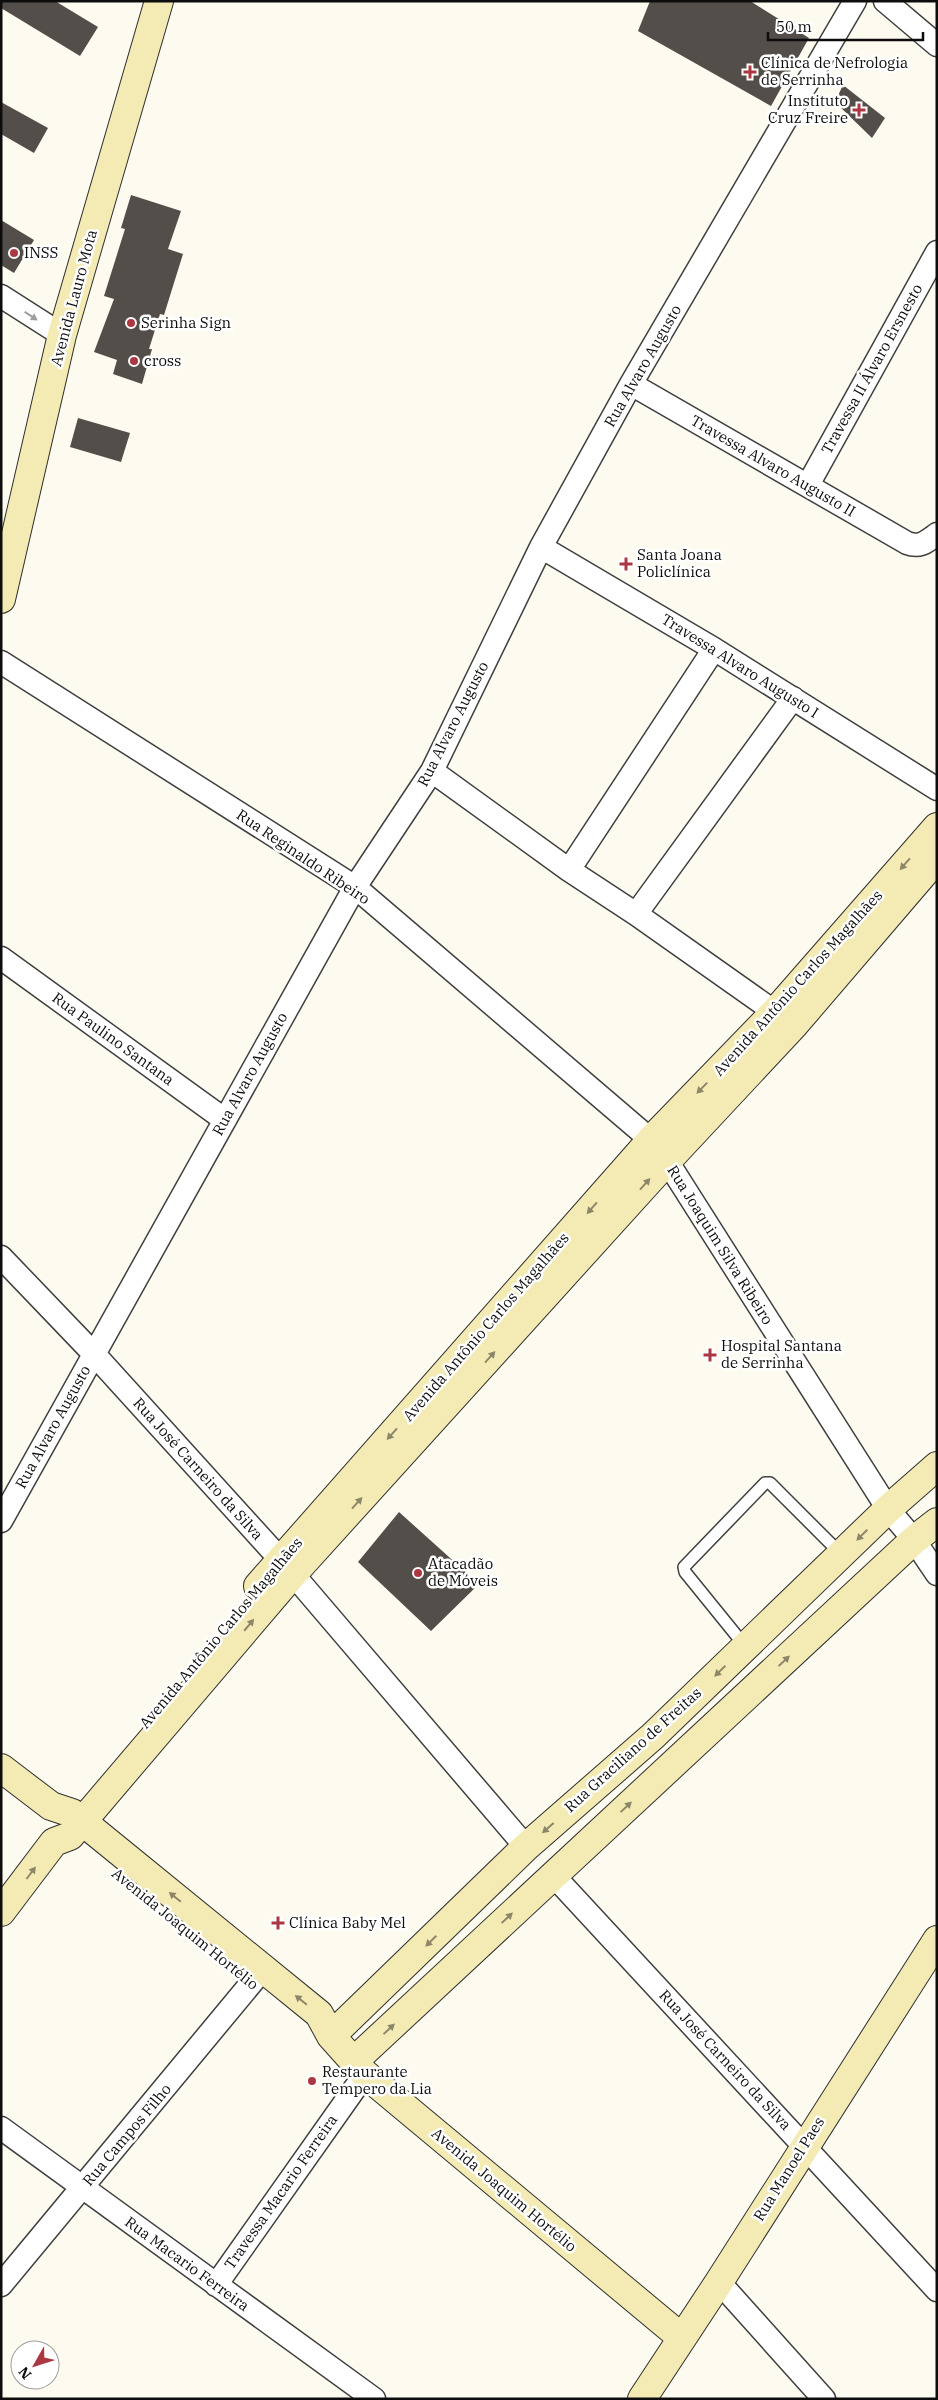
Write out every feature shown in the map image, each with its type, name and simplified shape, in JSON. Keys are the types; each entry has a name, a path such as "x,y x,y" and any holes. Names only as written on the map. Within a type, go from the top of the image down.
{"street":[{"name":"Avenida Lauro Mota","path":"1,599 62,335 159,1"},
{"name":"Rua Alvaro Augusto","path":"1,1521 354,887 432,771 541,547 631,384 855,1"},
{"path":"885,1 937,45"},
{"name":"Travessa II Álvaro Ersnesto","path":"808,486 937,252"},
{"path":"1,296 62,335"},
{"name":"Travessa Alvaro Augusto II","path":"631,384 916,546 926,543 937,534"},
{"name":"Travessa Alvaro Augusto I","path":"541,547 714,649 937,789"},
{"path":"570,870 714,649"},
{"name":"Rua Reginaldo Ribeiro","path":"1,662 354,887 659,1150"},
{"path":"636,914 793,698"},
{"path":"432,771 570,870 785,1018"},
{"name":"Avenida Antônio Carlos Magalhães","path":"785,1018 937,827"},
{"name":"Avenida Antônio Carlos Magalhães","path":"1,1912 65,1824 286,1567 659,1150 937,858"},
{"name":"Rua Paulino Santana","path":"1,958 225,1120"},
{"name":"Rua Joaquim Silva Ribeiro","path":"659,1150 888,1509 914,1540 937,1574"},
{"name":"Rua José Carneiro da Silva","path":"1,1257 94,1354 286,1567 526,1847"},
{"name":"Rua Graciliano de Freitas","path":"331,2036 526,1847 653,1736 888,1509 937,1466"},
{"path":"359,2068 553,1874 914,1540 937,1522"},
{"name":"Avenida Joaquim Hortélio","path":"1,1768 65,1824 258,1976 308,2028 331,2036 359,2068 682,2338"},
{"name":"Rua José Carneiro da Silva","path":"553,1874 937,2290"},
{"name":"Rua Manoel Paes","path":"642,2399 719,2282 804,2145 937,1940"},
{"name":"Rua Campos Filho","path":"1,2285 258,1976"},
{"name":"Travessa Macario Ferreira","path":"216,2284 359,2068"},
{"name":"Rua Macario Ferreira","path":"1,2128 374,2399"},
{"path":"719,2282 824,2399"}],"lane":[{"path":"746,1646 685,1572 684,1567 765,1483 770,1483 842,1555"}],"building":[{"path":"1,1 55,1 98,27 80,56 1,8"},
{"name":"Clínica de Nefrologia de Serrinha","path":"650,1 750,1 809,38 771,106 638,31"},
{"name":"Instituto Cruz Freire","path":"843,85 885,118 872,138 835,102"},
{"path":"1,102 48,128 34,153 1,134"},
{"path":"131,195 181,211 168,249 183,254 164,315 160,314 149,349 152,349 142,384 113,374 117,360 94,352 114,299 104,296 125,229 121,228"},
{"name":"INSS","path":"1,220 34,240 14,273 1,265"},
{"path":"78,418 130,433 121,462 70,447"},
{"name":"Atacadão de Móveis","path":"399,1512 479,1584 431,1631 358,1562"}],"place":[{"name":"Clínica de Nefrologia de Serrinha","path":"750,72"},
{"name":"Instituto Cruz Freire","path":"859,110"},
{"name":"INSS","path":"14,253"},
{"name":"Serinha Sign","path":"131,323"},
{"name":"cross","path":"134,361"},
{"name":"Santa Joana Policlínica","path":"626,564"},
{"name":"Hospital Santana de Serrinha","path":"710,1355"},
{"name":"Atacadão de Móveis","path":"418,1573"},
{"name":"Clínica Baby Mel","path":"278,1923"},
{"name":"Restaurante Tempero da Lia","path":"312,2081"}]}
